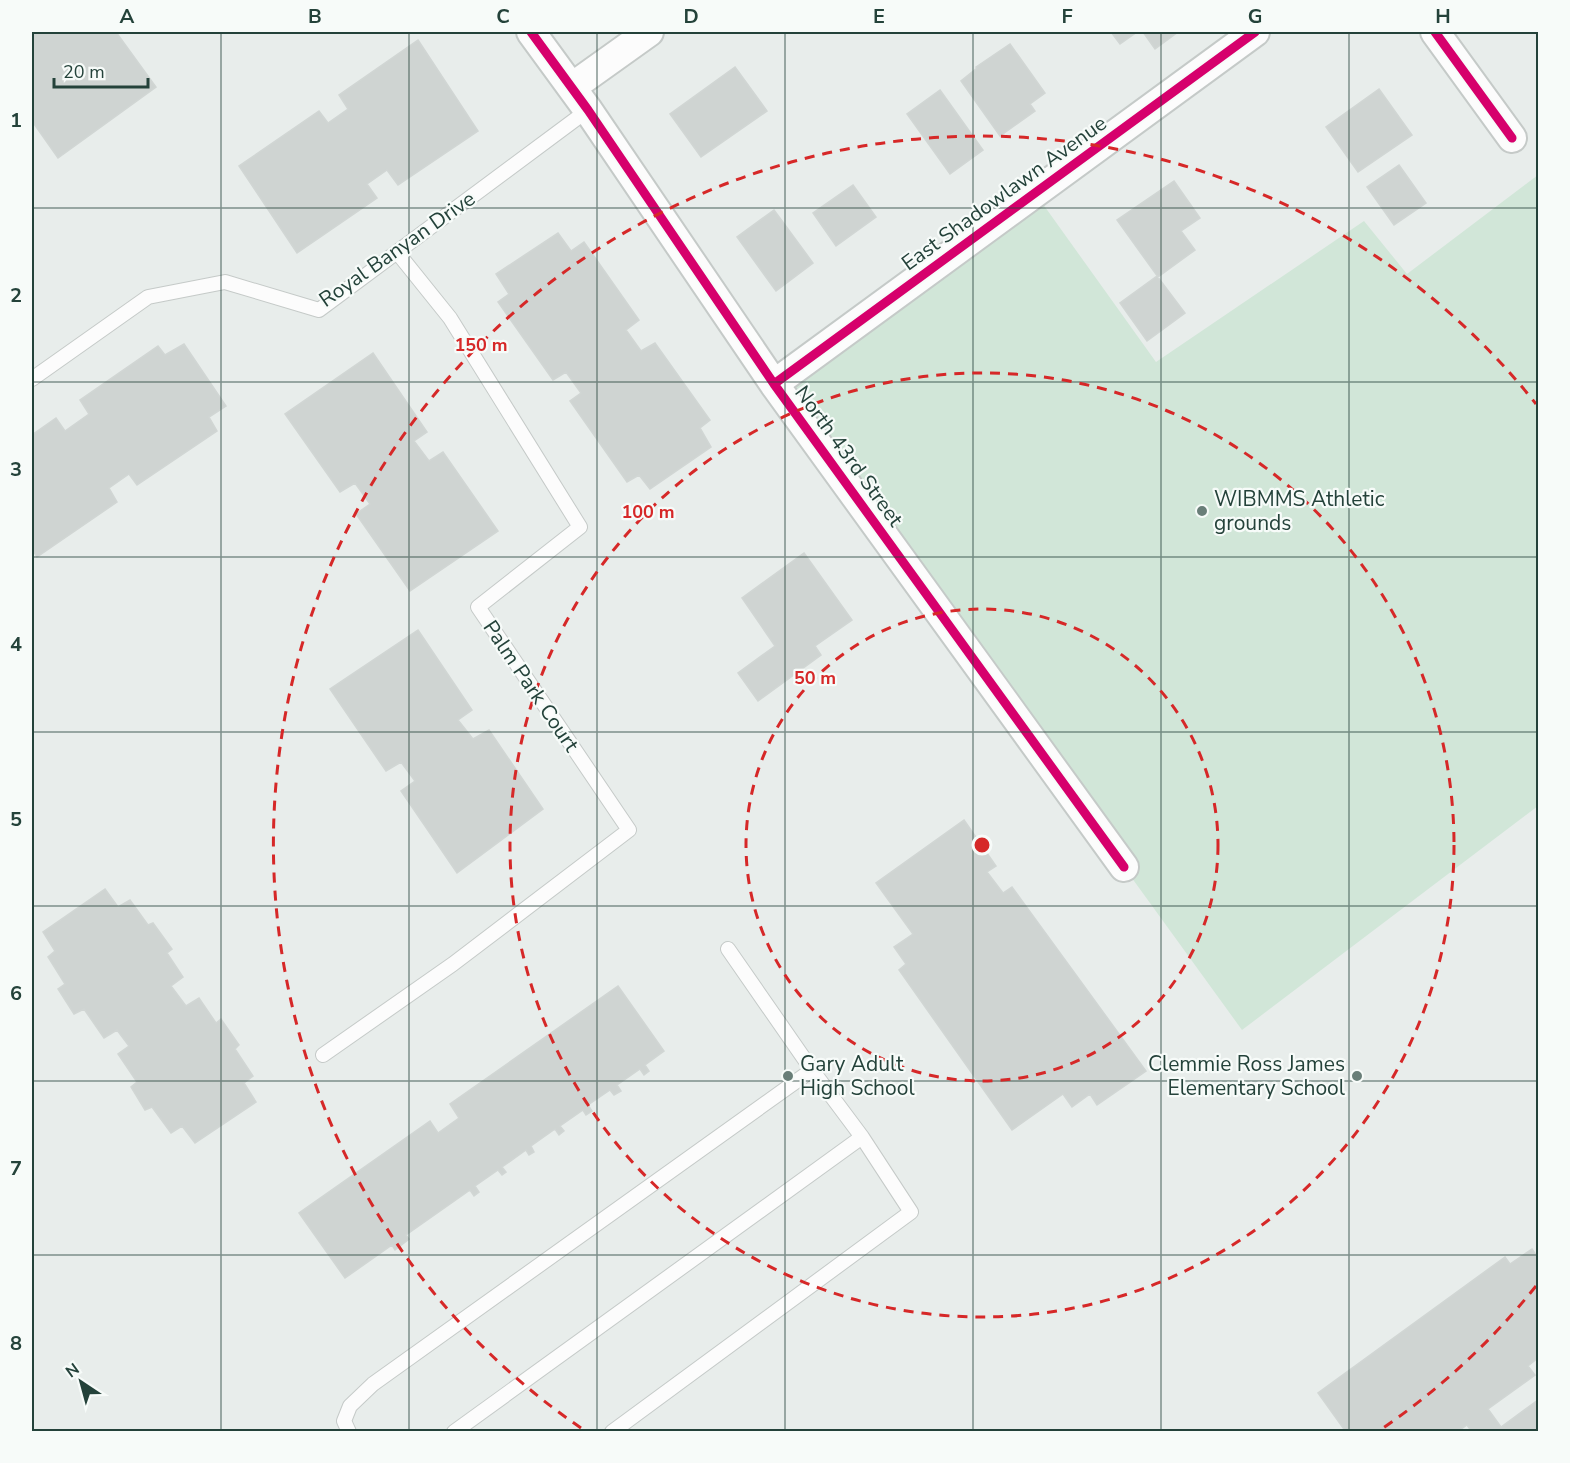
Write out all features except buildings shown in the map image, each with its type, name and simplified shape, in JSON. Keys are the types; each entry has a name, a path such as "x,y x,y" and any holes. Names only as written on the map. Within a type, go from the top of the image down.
{"street":[{"name":"North 43rd Street","path":"531,32 588,110 774,384 1124,867"},
{"path":"572,87 649,32"},
{"name":"East Shadowlawn Avenue","path":"774,384 1255,32"},
{"path":"1435,32 1512,138"}],"lane":[{"name":"Royal Banyan Drive","path":"32,379 148,297 225,282 319,310 588,110"},
{"name":"Palm Park Court","path":"323,1055 453,964 629,830 478,608 580,527 450,318 397,252"},
{"path":"612,1431 911,1212 862,1137 812,1070 728,949"},
{"path":"349,1431 344,1421 350,1406 373,1384 812,1070"},
{"path":"454,1431 862,1137"}],"green space":[{"name":"WIBMMS Athletic grounds","path":"1538,175 1538,806 1242,1030 774,384 1035,193 1156,362 1364,221 1407,274"}],"cycle path":[{"path":"531,32 588,110 774,384 1124,867"},
{"path":"774,384 1255,32"},
{"path":"1435,32 1512,138"}],"place":[{"name":"WIBMMS Athletic grounds","path":"1202,511"},
{"name":"Gary Adult High School","path":"788,1076"},
{"name":"Clemmie Ross James Elementary School","path":"1357,1076"}]}
